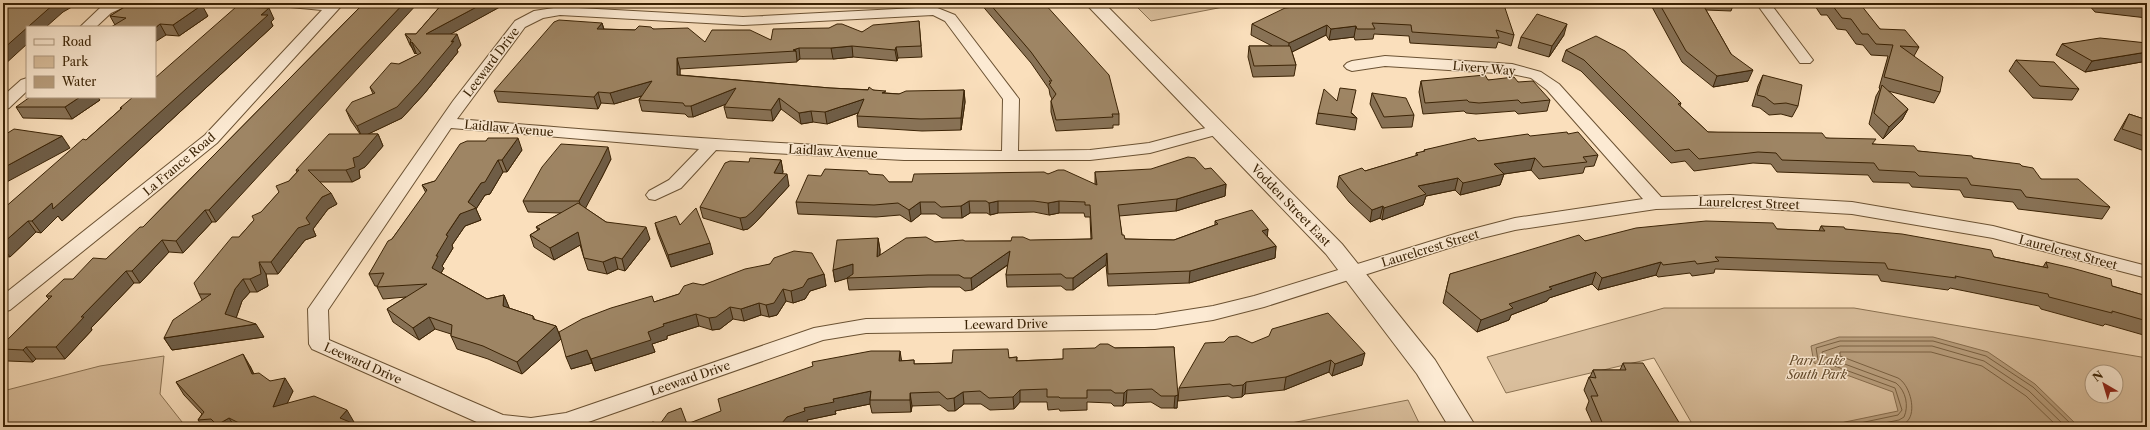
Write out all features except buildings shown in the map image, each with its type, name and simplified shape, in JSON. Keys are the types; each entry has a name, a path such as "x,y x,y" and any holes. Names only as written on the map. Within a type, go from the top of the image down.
{"street":[{"path":"88,26 106,10 121,3"},
{"path":"290,3 335,5"},
{"name":"Vodden Street East","path":"1094,3 1323,237 1426,367 1463,427"},
{"path":"1763,3 1805,60"},
{"name":"La France Road","path":"3,305 211,139 335,5"},
{"name":"Leeward Drive","path":"1010,156 1011,99 950,18 935,11 743,21 560,11 539,14 520,24 459,104 318,309 319,344 500,423 531,426 567,421 821,333 866,326 1155,322 1213,314 1352,272"},
{"name":"Livery Way","path":"1352,66 1386,61 1512,69 1536,75 1553,87 1656,202"},
{"path":"3,105 26,84"},
{"name":"Laidlaw Avenue","path":"447,123 712,145 904,155 1010,156 1090,155 1150,148 1217,130"},
{"path":"655,195 675,184 712,145"},
{"name":"Laurelcrest Street","path":"1352,272 1468,236 1516,224 1656,202 1730,200 1852,208 1993,232 2147,272"}],"green space":[{"path":"1133,3 1244,3 1151,21"},
{"name":"Parr Lake South Park","path":"1664,308 1854,308 2147,358 2147,427 1694,427 1654,358 1506,393 1487,357"},
{"path":"164,356 160,394 186,427 3,427 3,391 100,366"},
{"path":"1408,400 1421,427 1271,427"}],"water":[{"path":"1839,337 1933,337 1988,352 2035,384 2079,427 1828,427 1898,411 1893,392 1814,363 1811,346"}]}
